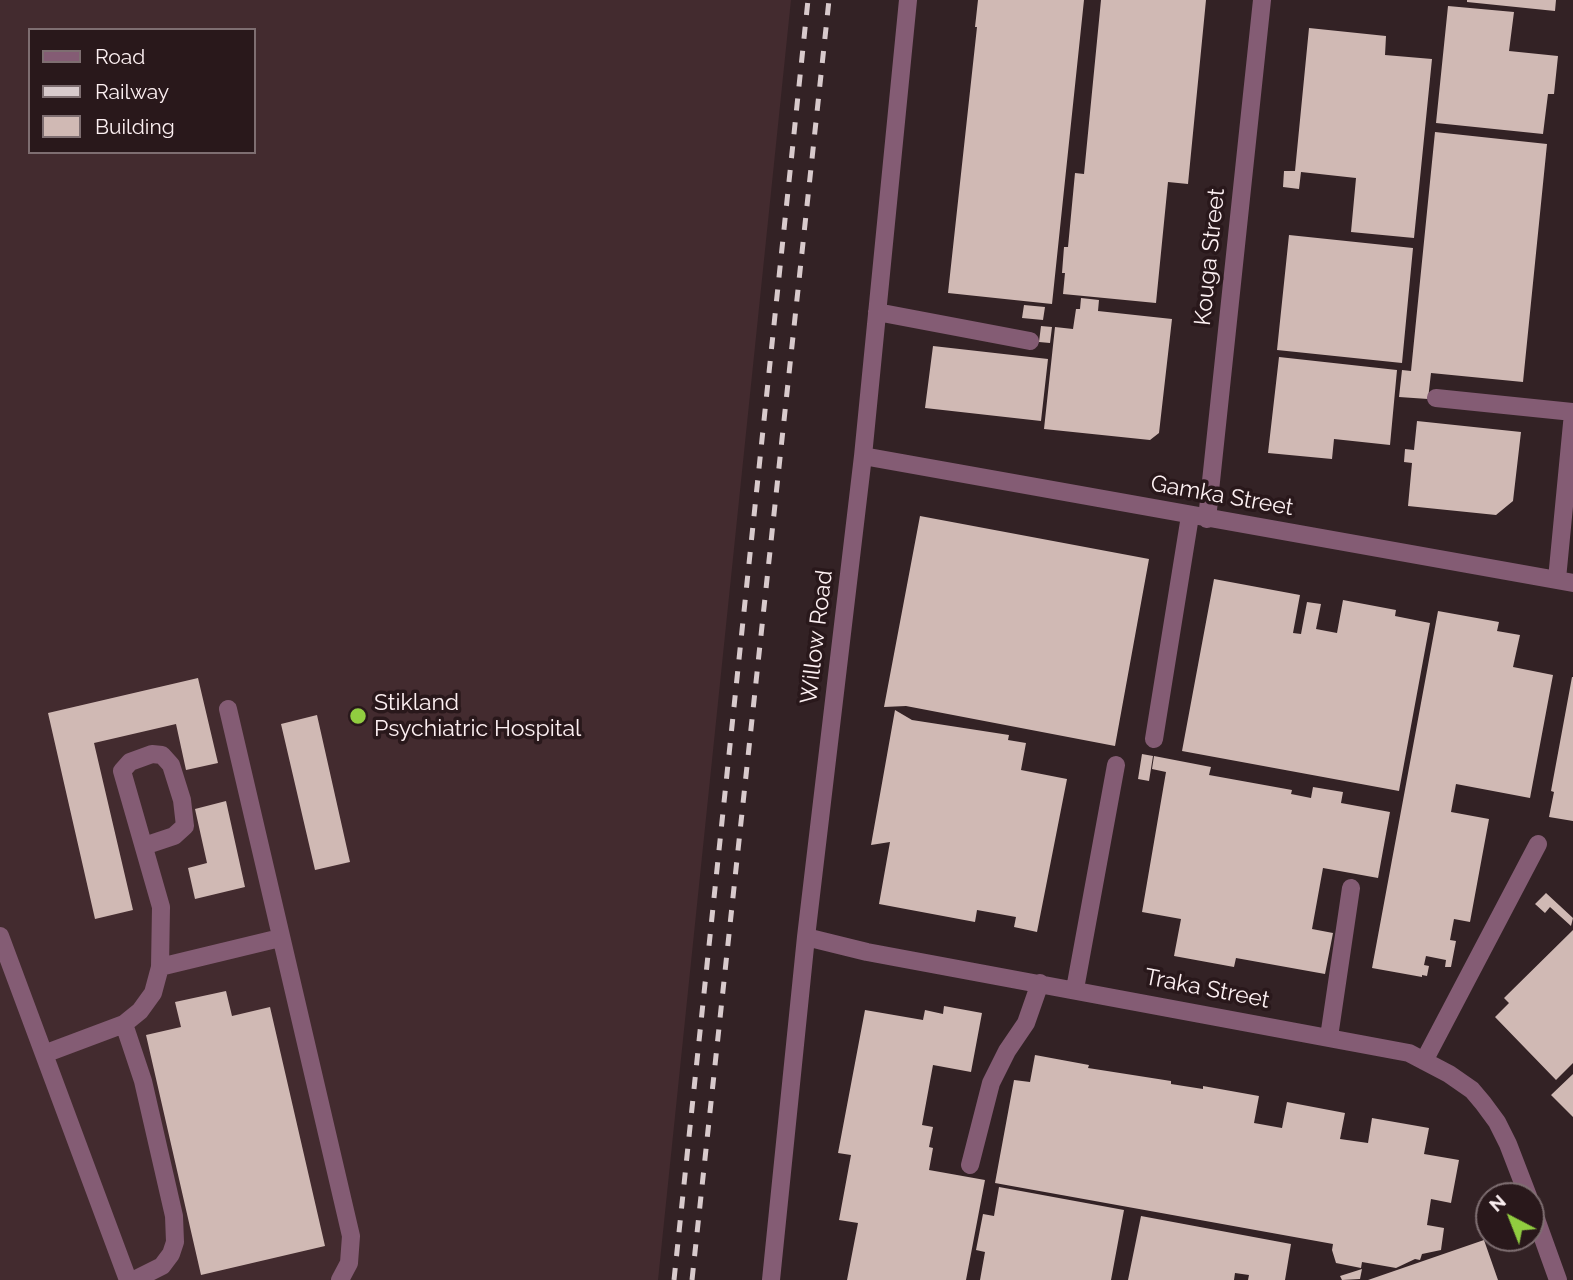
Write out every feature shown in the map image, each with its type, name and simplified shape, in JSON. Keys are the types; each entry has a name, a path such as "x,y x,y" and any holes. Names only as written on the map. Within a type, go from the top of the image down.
{"street":[{"name":"Willow Road","path":"771,1280 806,937 863,456 908,0"},
{"name":"Kouga Street","path":"1154,739 1198,517 1262,0"},
{"path":"877,312 1030,341"},
{"path":"1436,398 1573,412 1565,581"},
{"name":"Gamka Street","path":"863,456 1565,581"},
{"path":"228,709 351,1236 349,1263 340,1280"},
{"path":"44,1054 124,1024 140,1011 153,993 160,967 161,907 122,771 130,762 152,754 162,755 173,770 182,800 185,826 174,836 144,846"},
{"path":"1075,989 1116,765"},
{"path":"1424,1061 1538,844"},
{"path":"1329,1037 1351,888"},
{"path":"0,936 128,1280"},
{"path":"160,967 280,937"},
{"name":"Traka Street","path":"806,937 867,952 1409,1053 1461,1082 1483,1103 1497,1122 1523,1182"},
{"path":"970,1165 991,1083 1007,1051 1026,1023 1040,983"},
{"path":"124,1024 143,1081 174,1216 175,1241 172,1254 162,1266 134,1280"},
{"path":"1545,1244 1558,1280"}],"shaded area":[{"name":"Stikland Psychiatric Hospital","path":"0,0 791,0 658,1280 0,1280"}],"building":[{"path":"978,0 1084,0 1052,304 948,293"},
{"path":"1101,0 1206,0 1188,184 1168,182 1156,303 1063,294 1064,247 1068,247 1075,173 1084,174"},
{"path":"1467,0 1556,0 1555,11"},
{"path":"1448,6 1514,12 1509,51 1558,56 1554,94 1548,94 1543,134 1436,123"},
{"path":"1309,28 1386,36 1385,55 1432,59 1414,238 1351,232 1356,178 1301,172 1299,189 1283,187 1284,171 1295,171"},
{"path":"1435,132 1547,144 1523,382 1431,373 1428,399 1399,397 1402,370 1411,371"},
{"path":"1289,235 1413,248 1402,363 1277,350"},
{"path":"1081,298 1099,300 1098,311 1172,319 1159,433 1150,440 1044,429 1055,327 1073,329"},
{"path":"1024,305 1045,307 1043,320 1022,318"},
{"path":"1041,326 1052,327 1050,343 1039,342"},
{"path":"933,346 1048,359 1041,421 925,408"},
{"path":"1279,357 1397,370 1390,445 1334,439 1332,459 1268,453"},
{"path":"1417,421 1521,432 1513,501 1496,515 1408,506 1412,463 1404,462 1405,449 1414,450"},
{"path":"920,516 1149,559 1115,746 906,706 884,707"},
{"path":"1214,579 1300,595 1293,633 1301,634 1307,602 1321,604 1316,629 1337,633 1343,600 1396,610 1395,616 1430,623 1399,791 1182,751"},
{"path":"1438,611 1499,622 1497,631 1520,635 1513,667 1553,675 1530,798 1456,784 1451,812 1489,819 1470,922 1454,919 1450,940 1456,941 1451,967 1445,967 1446,960 1426,956 1424,965 1429,966 1427,976 1422,977 1372,968"},
{"path":"1572,677 1573,821 1549,817 1554,792 1551,791"},
{"path":"198,678 218,763 186,770 176,724 94,743 133,910 95,919 48,713"},
{"path":"895,710 912,720 1009,735 1008,740 1026,743 1021,770 1067,779 1037,932 1014,927 1016,917 977,910 975,922 879,904 890,842 871,845"},
{"path":"317,715 350,862 315,870 281,724"},
{"path":"1142,754 1153,756 1149,781 1138,779"},
{"path":"1154,756 1211,767 1209,775 1292,790 1291,794 1311,798 1313,787 1343,792 1341,803 1390,812 1378,878 1323,868 1312,929 1333,933 1325,974 1236,958 1234,967 1174,956 1181,919 1142,912 1166,772 1152,769"},
{"path":"226,801 245,887 195,899 188,868 207,863 195,809"},
{"path":"1546,893 1573,918 1571,926 1550,907 1545,913 1535,904"},
{"path":"1573,930 1573,1063 1556,1080 1495,1017 1509,1003 1504,998"},
{"path":"226,991 232,1016 270,1007 325,1246 201,1275 146,1035 181,1027 175,1002"},
{"path":"944,1006 982,1013 971,1072 933,1065 922,1125 933,1127 929,1147 933,1148 929,1170 985,1180 966,1280 847,1280 858,1223 839,1220 851,1155 838,1153 865,1010 923,1020 925,1010 943,1014"},
{"path":"1035,1055 1089,1065 1088,1068 1171,1081 1171,1084 1203,1089 1203,1086 1259,1096 1254,1123 1282,1128 1287,1102 1345,1113 1340,1139 1368,1143 1372,1118 1429,1128 1424,1154 1459,1160 1451,1203 1431,1199 1427,1225 1444,1228 1441,1250 1422,1254 1420,1260 1415,1259 1396,1268 1362,1262 1361,1268 1336,1263 1333,1244 995,1183 1014,1080 1030,1082"},
{"path":"1573,1074 1573,1117 1551,1095"},
{"path":"999,1187 1124,1210 1111,1280 980,1280 985,1252 976,1250 983,1214 994,1216"},
{"path":"1141,1216 1291,1244 1285,1280 1248,1280 1249,1275 1235,1273 1234,1280 1128,1280"},
{"path":"1475,1243 1475,1252 1488,1252 1498,1280 1368,1280"},
{"path":"1362,1269 1360,1279 1342,1280 1340,1276"}],"railway":[{"path":"674,1280 808,0"},
{"path":"692,1280 829,0"}],"place":[{"name":"Stikland Psychiatric Hospital","path":"358,716"}]}
